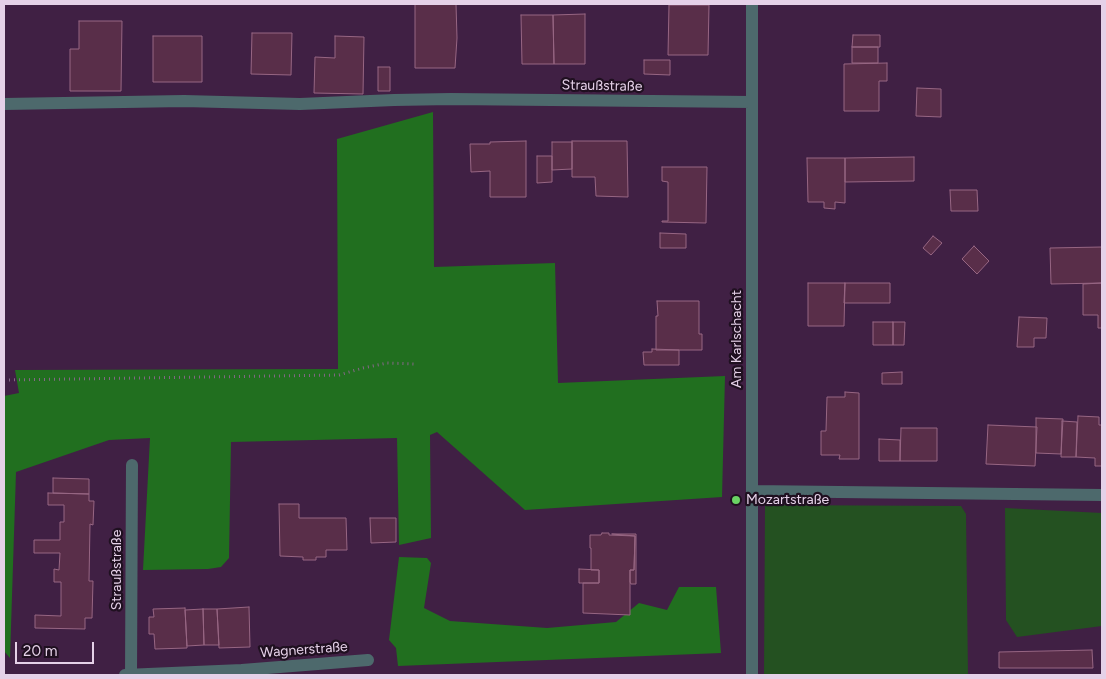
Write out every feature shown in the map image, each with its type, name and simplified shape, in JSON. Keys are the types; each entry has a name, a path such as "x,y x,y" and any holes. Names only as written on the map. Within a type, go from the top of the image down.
{"street":[{"name":"Am Karlschacht","path":"752,4 752,675"},
{"name":"Straußstraße","path":"4,104 184,101 300,104 451,99 752,102"},
{"name":"Straußstraße","path":"131,675 132,465"},
{"path":"752,492 1102,495"},
{"name":"Wagnerstraße","path":"125,675 242,672 368,660"}],"path":[{"path":"4,380 339,375 386,363 416,364"}],"green space":[{"path":"433,112 434,267 555,263 558,383 725,376 722,497 525,510 437,432 430,435 431,538 399,545 397,438 231,442 229,558 221,567 208,569 143,570 150,438 109,440 16,472 10,658 4,651 4,396 19,393 15,370 338,369 337,139"},
{"path":"765,505 961,506 966,514 968,675 764,675"},
{"path":"1005,508 1102,513 1102,626 1017,637 1006,620"},
{"path":"399,557 427,558 431,563 424,608 450,621 547,628 616,622 639,603 667,610 679,587 716,587 721,653 398,666 396,648 389,640"}],"building":[{"path":"415,4 456,4 457,38 455,68 415,68"},
{"path":"669,5 709,5 708,55 668,55"},
{"path":"585,14 585,64 554,64 553,15"},
{"path":"521,15 553,15 554,64 522,64"},
{"path":"79,21 122,21 121,91 70,91 70,49 79,49"},
{"path":"252,33 292,33 291,75 251,74"},
{"path":"853,35 880,35 880,47 852,47"},
{"path":"153,36 202,36 202,82 153,82"},
{"path":"335,36 364,37 363,94 314,93 315,57 335,58"},
{"path":"852,47 878,47 878,63 852,63"},
{"path":"644,60 670,60 670,75 644,74"},
{"path":"887,63 887,81 879,81 879,111 844,111 844,64"},
{"path":"378,67 390,67 390,91 378,91"},
{"path":"917,88 941,89 941,117 916,116"},
{"path":"526,141 526,197 490,197 490,171 471,172 470,144"},
{"path":"572,141 627,141 628,197 596,196 595,177 572,177"},
{"path":"552,142 572,142 572,169 552,170"},
{"path":"537,156 552,156 552,182 537,183"},
{"path":"914,157 914,181 845,182 845,158"},
{"path":"807,158 845,158 845,203 835,202 835,209 824,208 824,202 808,202"},
{"path":"662,167 707,167 706,223 662,222 668,221 668,182 662,181"},
{"path":"950,190 977,190 978,211 951,211"},
{"path":"660,233 686,234 686,248 660,248"},
{"path":"933,236 942,243 931,255 923,248"},
{"path":"974,246 989,261 977,274 962,259"},
{"path":"1102,247 1102,283 1051,284 1050,248"},
{"path":"808,283 845,283 844,326 808,326"},
{"path":"845,283 890,283 890,303 844,303"},
{"path":"1102,283 1102,328 1098,328 1098,315 1083,315 1083,284"},
{"path":"657,301 699,301 699,334 702,334 702,350 656,350"},
{"path":"1019,317 1047,318 1046,338 1034,338 1034,347 1017,347"},
{"path":"873,322 893,322 893,345 873,345"},
{"path":"893,322 905,322 904,345 893,345"},
{"path":"652,349 679,350 679,365 644,365 643,352 652,352"},
{"path":"902,372 902,384 882,384 882,373"},
{"path":"845,392 859,393 859,459 839,459 840,455 821,455 821,431 826,431 827,397 845,397"},
{"path":"1078,416 1099,417 1099,425 1102,425 1102,466 1095,466 1095,458 1076,457"},
{"path":"1036,418 1063,419 1061,454 1036,453"},
{"path":"1062,421 1077,422 1076,457 1061,457"},
{"path":"988,425 1037,427 1035,466 986,464"},
{"path":"901,428 937,428 937,461 900,461"},
{"path":"879,439 900,440 900,461 879,461"},
{"path":"53,478 89,479 89,494 53,493"},
{"path":"48,493 89,494 89,501 94,501 93,525 90,524 89,581 93,581 92,618 85,618 85,629 35,628 35,615 61,616 61,582 54,582 54,569 59,570 60,553 34,553 34,540 60,540 60,522 64,522 64,505 48,505"},
{"path":"279,504 299,504 299,518 346,518 347,550 326,550 326,557 316,557 316,560 303,560 303,557 280,556"},
{"path":"370,518 396,518 396,542 371,543"},
{"path":"602,533 635,536 634,570 630,570 630,615 583,613 583,583 599,583 599,570 591,570 590,535 601,535"},
{"path":"612,534 636,534 636,584 631,584 630,582 630,570 634,570 635,536"},
{"path":"579,569 599,570 599,583 579,583"},
{"path":"249,607 250,647 219,648 217,609"},
{"path":"185,608 187,648 155,649 154,634 149,634 149,617 154,617 153,609"},
{"path":"203,609 217,609 219,645 204,645"},
{"path":"203,609 204,645 187,646 185,610"},
{"path":"1092,650 1093,668 999,668 999,652"}],"place":[{"name":"Mozartstraße","path":"736,500"}]}
